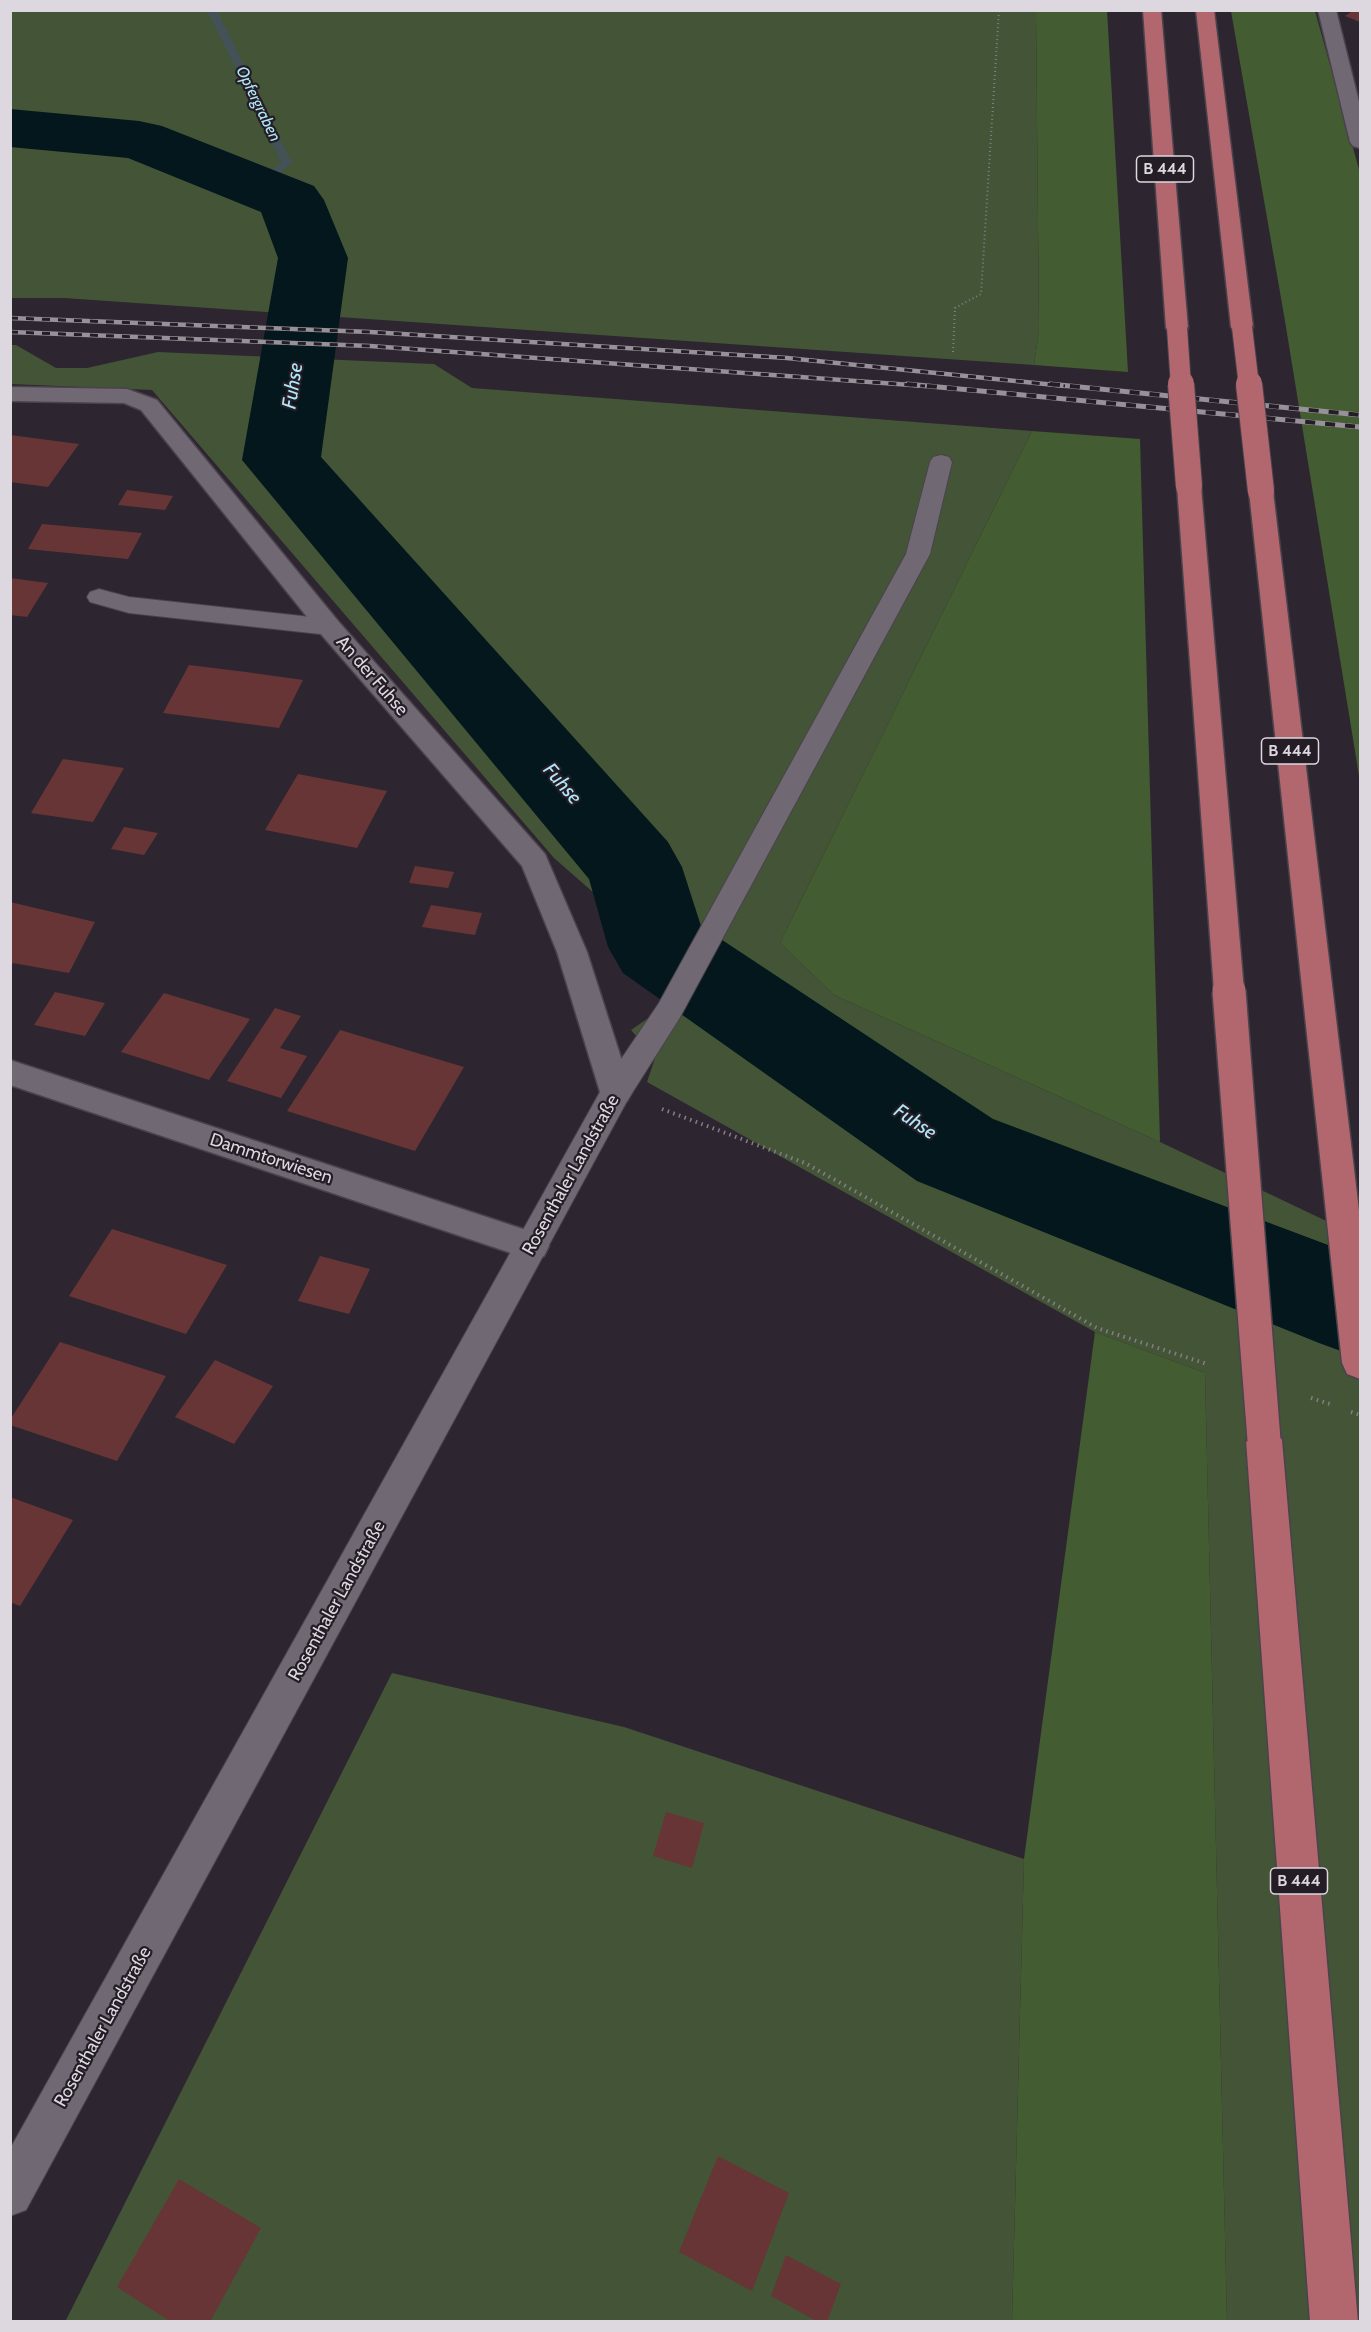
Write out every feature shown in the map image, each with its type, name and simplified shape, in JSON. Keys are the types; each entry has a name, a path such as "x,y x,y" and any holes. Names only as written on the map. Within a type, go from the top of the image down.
{"highway":[{"name":"B 444","path":"1152,10 1334,2322"},
{"name":"B 444","path":"1205,10 1360,1363"}],"street":[{"path":"1327,10 1360,142"},
{"name":"An der Fuhse","path":"10,394 127,396 149,405 329,627 535,861 572,952 616,1092"},
{"name":"Dammtorwiesen","path":"10,1072 532,1246"}],"lane":[{"name":"Rosenthaler Landstraße","path":"10,2194 616,1092 669,1011 918,554 941,462"},
{"path":"99,597 129,605 329,627"}],"path":[{"path":"953,352 955,308 981,294 999,10"},
{"path":"616,1092 804,1163 1097,1328 1218,1368"},
{"path":"1306,1396 1339,1407"},
{"path":"1350,1411 1360,1415"}],"green space":[{"path":"10,11 1036,11 1039,330 1034,365 64,298 11,298"},
{"path":"1036,11 1107,11 1128,372 1034,365 1039,330"},
{"path":"1231,11 1315,11 1360,173 1360,782 1285,321"},
{"path":"11,345 16,345 56,368 87,368 158,352 434,364 472,388 1032,431 780,943 834,995 1160,1142 1360,1237 1360,2321 1227,2321 1205,1373 1095,1332 647,1082 655,1058 631,1030 698,984 554,858 152,390 11,384"},
{"path":"1032,431 1140,439 1160,1142 834,995 780,943"},
{"path":"1095,1332 1205,1373 1227,2321 1012,2321 1024,1859"},
{"path":"392,1673 624,1727 1024,1859 1012,2321 65,2322"}],"building":[{"path":"1354,10 1360,10 1360,22 1345,16"},
{"path":"10,435 79,444 48,487 10,482"},
{"path":"127,490 173,496 165,510 118,505"},
{"path":"42,524 142,533 128,559 28,549"},
{"path":"10,578 48,583 27,617 10,615"},
{"path":"189,665 303,680 279,728 163,713"},
{"path":"63,759 124,768 93,822 31,813"},
{"path":"298,774 387,791 357,848 265,830"},
{"path":"124,827 158,833 144,855 111,849"},
{"path":"415,866 454,872 448,888 409,883"},
{"path":"10,902 95,922 69,973 13,963 10,967"},
{"path":"431,905 482,913 475,935 422,927"},
{"path":"55,992 105,1003 85,1036 34,1025"},
{"path":"164,993 250,1019 209,1080 121,1052"},
{"path":"275,1008 301,1016 280,1048 307,1056 281,1098 227,1081"},
{"path":"340,1030 464,1067 415,1151 287,1111"},
{"path":"112,1229 227,1265 186,1334 69,1296"},
{"path":"320,1256 370,1269 349,1314 298,1301"},
{"path":"60,1342 166,1376 117,1461 10,1425 10,1420"},
{"path":"215,1360 273,1386 234,1444 175,1417"},
{"path":"10,1497 73,1520 20,1606 10,1602"},
{"path":"666,1812 704,1823 692,1868 653,1856"},
{"path":"718,2156 789,2193 752,2291 679,2252"},
{"path":"179,2179 261,2228 210,2322 171,2322 117,2287"},
{"path":"786,2255 841,2284 827,2322 818,2322 771,2296"}],"waterway":[{"name":"Opfergraben","path":"212,10 287,163 257,187"},
{"name":"Fuhse","path":"10,128 139,140 290,200 313,258 281,460 634,867 658,947 955,1150 1360,1308"}],"railway":[{"path":"10,318 370,332 787,358 1065,386"},
{"path":"10,332 370,346 925,386"},
{"path":"907,384 1360,427"},
{"path":"1050,384 1360,415"}]}
